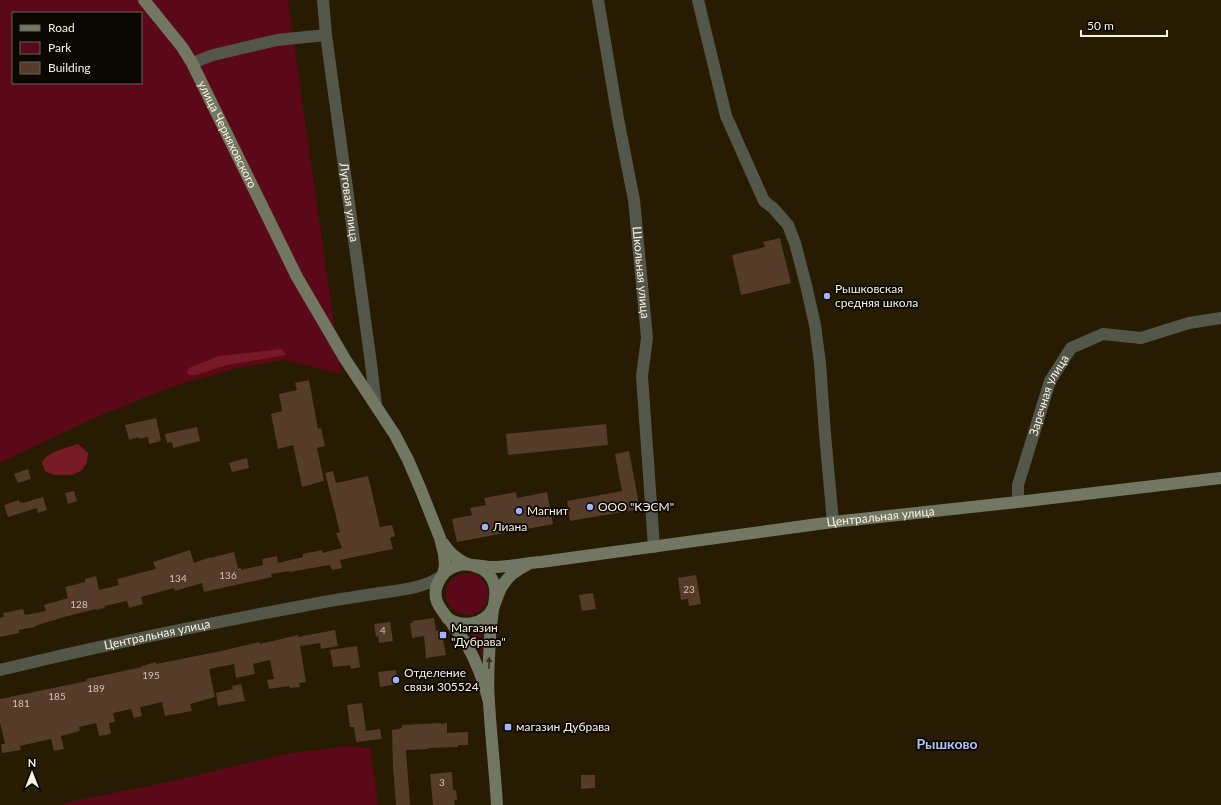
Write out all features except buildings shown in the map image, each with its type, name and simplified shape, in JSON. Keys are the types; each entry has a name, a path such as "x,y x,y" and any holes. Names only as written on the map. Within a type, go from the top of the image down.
{"main road":[{"name":"улица Черняховского","path":"144,0 182,47 192,63 297,277 345,359 395,435 408,460 440,538"},
{"name":"Центральная улица","path":"541,562 833,522 1221,478"},
{"path":"440,538 455,557 465,563 483,569 492,578 496,591 490,639 489,702 498,805"},
{"path":"440,538 445,565 436,590 437,602 442,613 466,645 478,668 489,702"},
{"path":"443,574 455,566 463,564 494,567 541,562"},
{"path":"446,617 462,624 474,623 484,618 492,609 503,583 511,575 520,568 541,562"}],"street":[{"name":"Луговая улица","path":"322,0 376,405"},
{"name":"Школьная улица","path":"598,0 618,119 634,200 648,338 642,376 654,547"},
{"path":"698,0 726,116 764,201 773,208 788,225 795,243 806,285 815,325 820,363 824,434 833,522"},
{"path":"192,63 213,55 277,40 326,35"},
{"name":"Заречная улица","path":"1018,502 1018,485 1050,381 1071,348 1103,334 1141,338 1189,323 1221,318"},
{"name":"Центральная улица","path":"0,670 35,661 237,618 314,603 410,588 429,583 443,574"},
{"path":"410,588 427,591 437,602"}],"green space":[{"path":"0,0 288,0 341,374 285,360 238,368 174,386 94,418 0,463"},
{"path":"463,573 471,573 479,576 485,582 488,594 485,606 479,612 471,615 463,615 455,612 449,606 446,598 446,590 449,582 455,576"},
{"path":"482,631 483,657 471,634"},
{"path":"349,746 370,748 378,805 62,805 69,802 173,781 285,754"}],"shaded area":[{"path":"282,349 286,355 227,365 196,375 187,373 189,368 219,356"},
{"path":"78,444 88,453 87,463 81,471 72,475 54,475 45,471 42,462 45,458 58,450"}],"place":[{"name":"Рышковская средняя школа","path":"827,296"},
{"name":"ООО \"КЭСМ\"","path":"590,507"},
{"name":"Магнит","path":"519,511"},
{"name":"Лиана","path":"485,527"},
{"name":"Магазин \"Дубрава\"","path":"443,635"},
{"name":"Отделение связи 305524","path":"396,680"},
{"name":"магазин Дубрава","path":"508,727"}],"district":[{"name":"Рышково","path":"947,744"}]}
